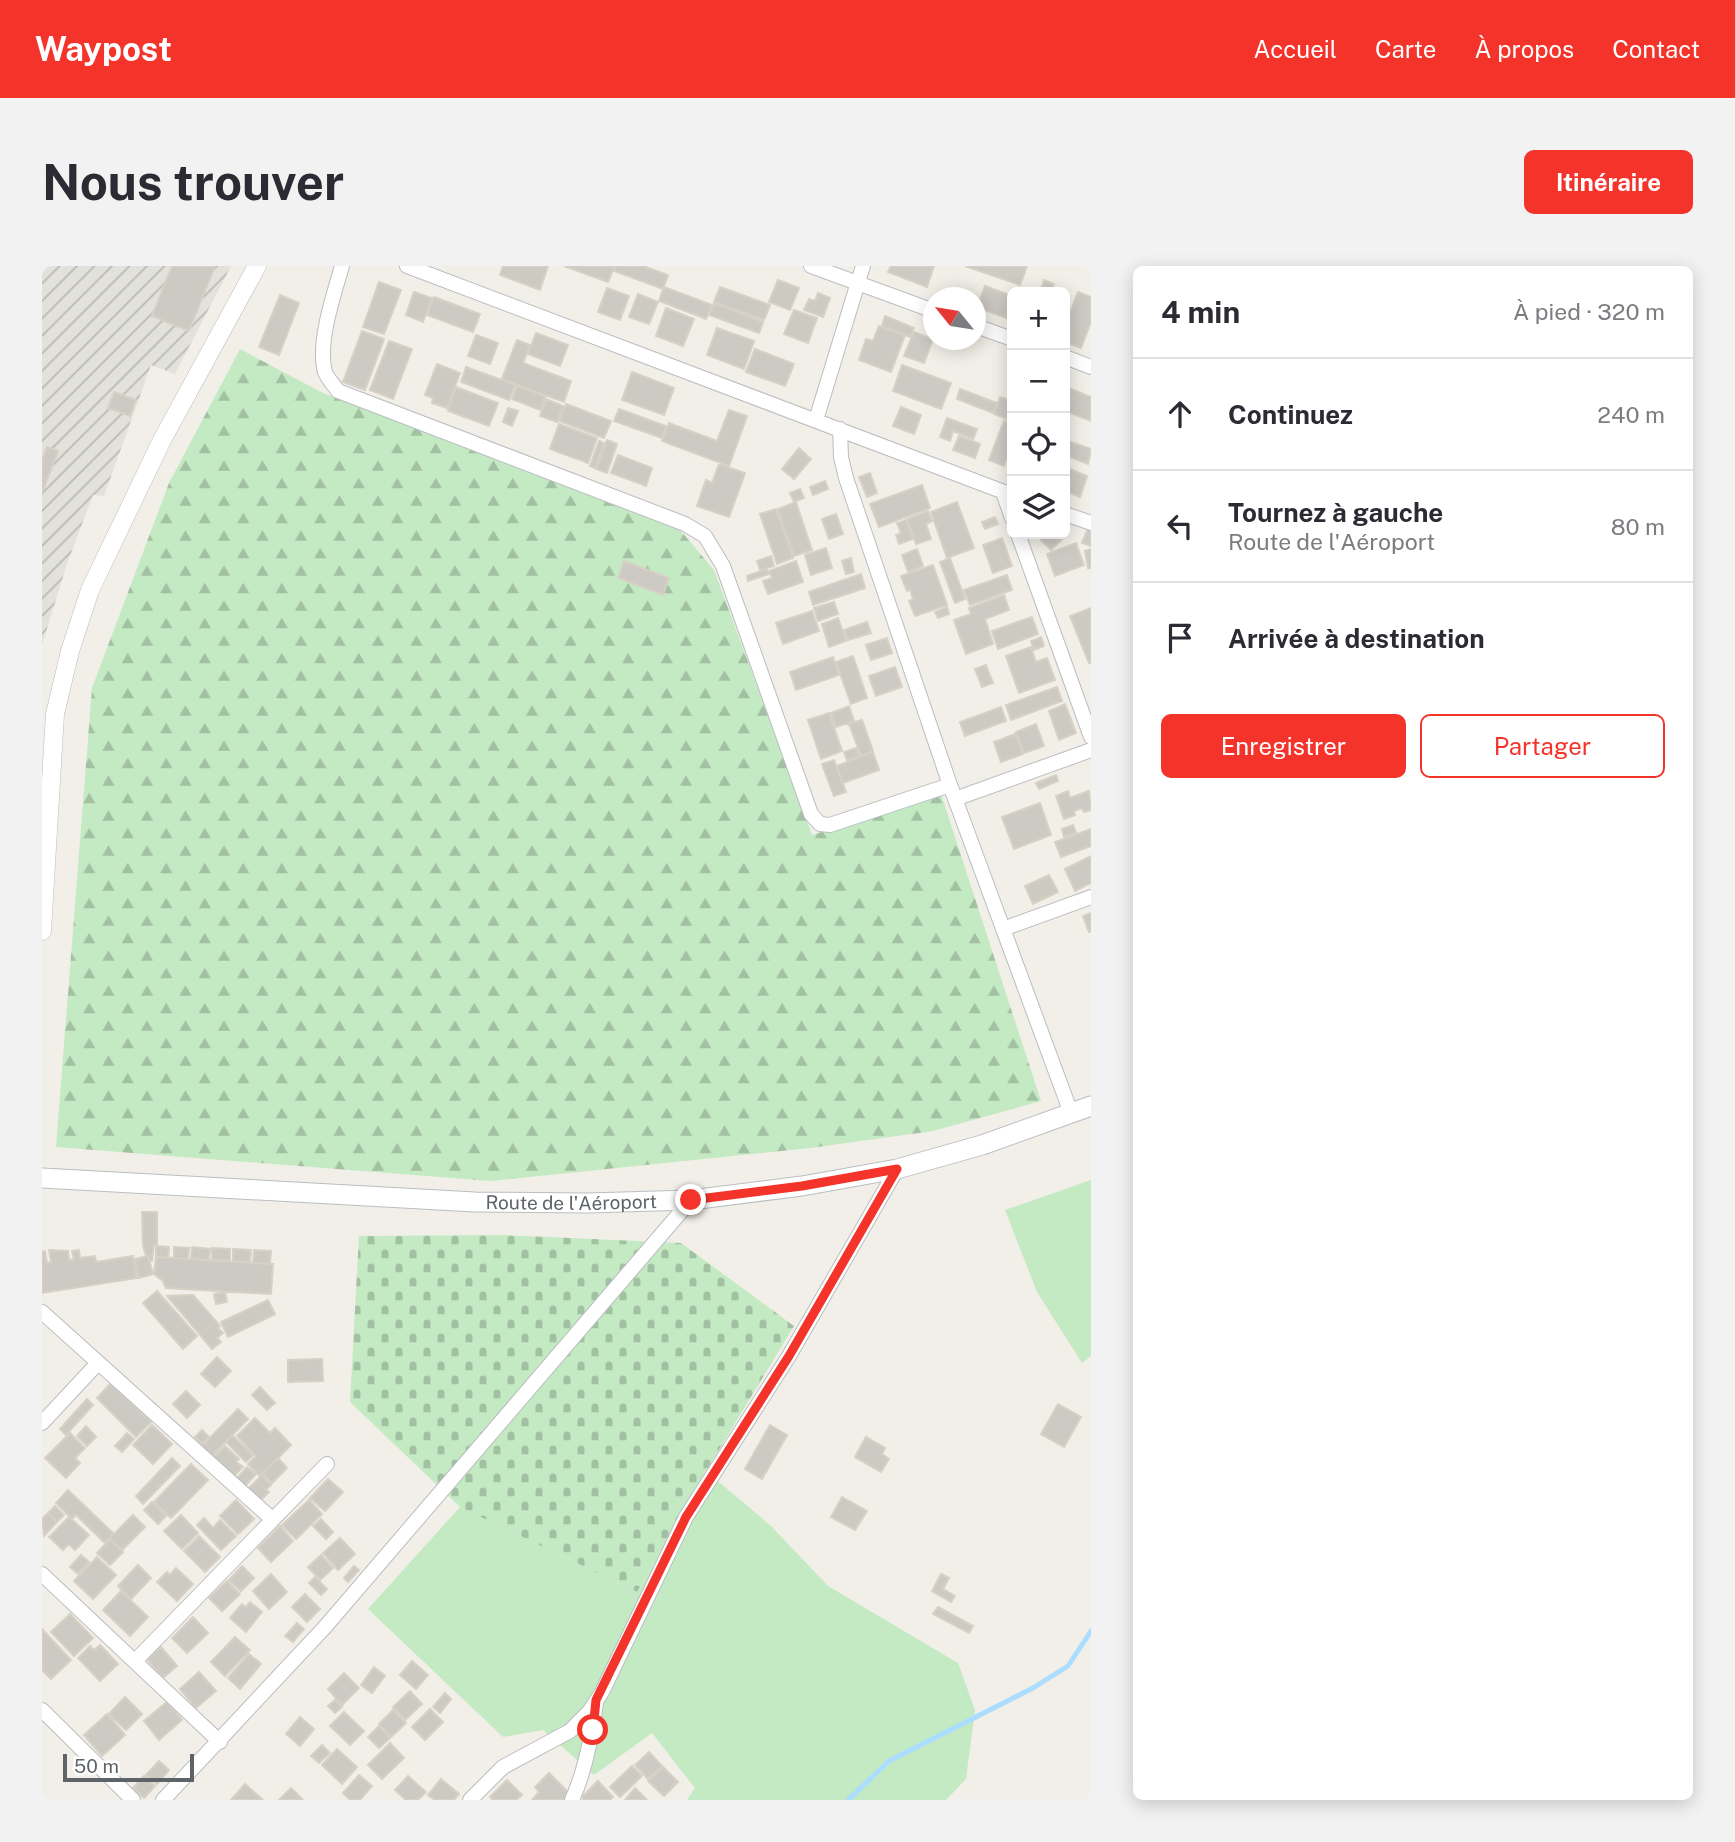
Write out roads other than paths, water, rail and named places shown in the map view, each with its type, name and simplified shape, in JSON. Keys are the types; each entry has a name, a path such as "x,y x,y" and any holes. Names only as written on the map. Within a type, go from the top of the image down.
{"main road":[{"name":"Route de l'Aéroport","path":"42,1178 475,1202 691,1200 802,1186 897,1169 982,1145 1091,1106"}],"street":[{"path":"42,930 55,713 70,651 90,590 162,440 257,266"},
{"path":"342,266 324,348 325,373 338,391 685,524 705,536 723,566 811,814 820,824 830,825 952,792 1091,750"},
{"path":"407,266 1007,494"},
{"path":"811,266 923,307"},
{"path":"816,419 863,266"},
{"path":"986,330 1007,337"},
{"path":"1070,360 1091,367"},
{"path":"840,429 841,457 846,478 952,792 1071,1113"},
{"path":"1070,516 1091,523"},
{"path":"1020,539 1091,737"},
{"path":"1003,929 1091,897"},
{"path":"470,1800 503,1767 570,1731 596,1700 686,1517 789,1356 897,1169"},
{"path":"163,1800 325,1628 691,1200"},
{"path":"42,1312 272,1519"},
{"path":"42,1423 97,1364"},
{"path":"135,1661 327,1464"},
{"path":"42,1574 220,1742"},
{"path":"572,1800 587,1753 596,1700"},
{"path":"42,1710 133,1800"}],"waterway":[{"path":"848,1800 889,1761 1033,1688 1068,1666 1091,1631"}]}
